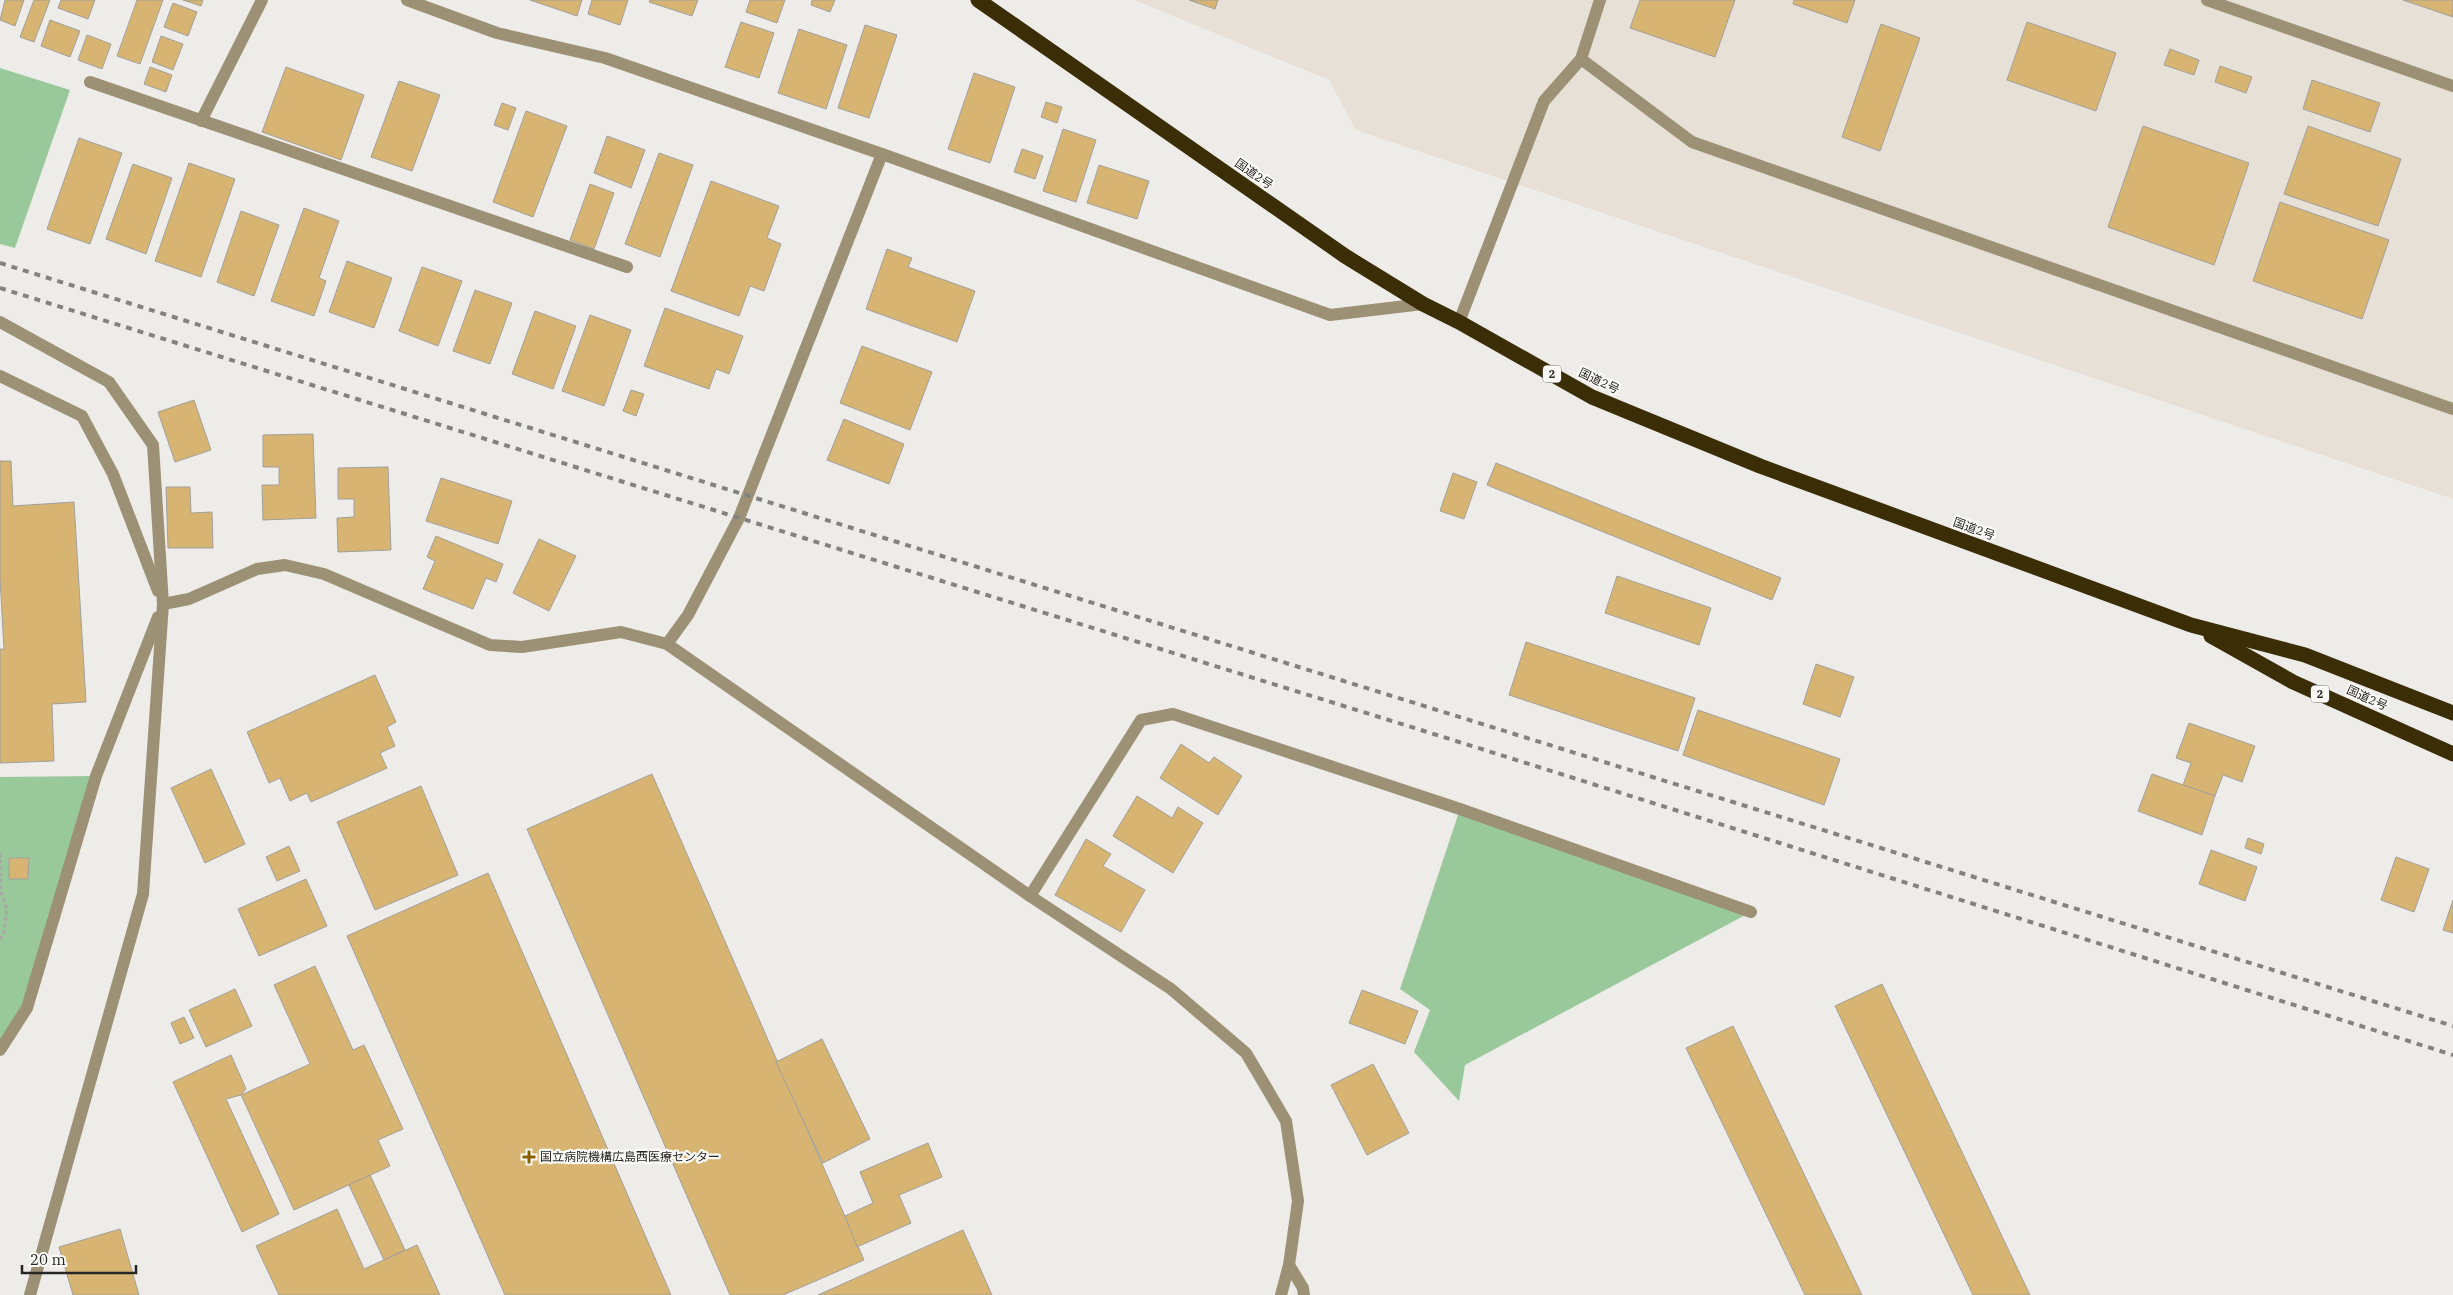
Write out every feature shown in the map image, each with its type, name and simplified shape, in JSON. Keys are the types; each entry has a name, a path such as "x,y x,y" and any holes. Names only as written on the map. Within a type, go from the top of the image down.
{"highway":[{"name":"国道2号","path":"978,0 1345,256 1423,304 1459,322 1592,397 1760,466 2190,624 2305,655 2453,713"},
{"name":"国道2号","path":"2190,624 2293,682 2453,754"}],"street":[{"path":"201,121 262,0"},
{"path":"407,0 497,33 605,58 882,154 1330,315 1423,304"},
{"path":"1459,322 1544,101 1581,59 1600,0"},
{"path":"2208,0 2453,86"},
{"path":"1581,59 1692,142 2453,409"},
{"path":"90,82 627,267"},
{"path":"667,644 688,615 739,518 882,154"},
{"path":"0,322 109,382 153,446 163,604 143,894 30,1295"},
{"path":"0,376 82,416 113,474 163,604 96,776 27,1008 0,1050"},
{"path":"163,604 189,599 257,569 285,565 324,574 490,645 522,647 622,632 667,644 1030,896 1171,989 1246,1053 1286,1121 1298,1201 1289,1265 1281,1295"},
{"path":"1030,896 1141,720 1173,714 1460,809 1751,912"},
{"path":"1289,1265 1304,1288 1304,1295"}],"path":[{"path":"0,853 1,892 7,909 4,932 0,938"}],"shaded area":[{"path":"1134,0 2453,0 2453,499 1356,130 1329,80"}],"green space":[{"path":"0,68 70,90 15,248 0,244"},
{"path":"96,776 27,1008 0,1050 0,777"},
{"path":"1460,809 1751,912 1465,1065 1459,1101 1414,1052 1430,1010 1400,989"}],"building":[{"path":"5,0 24,0 15,26 0,20"},
{"path":"34,0 50,0 34,42 20,37"},
{"path":"61,0 95,0 88,19 58,8"},
{"path":"137,0 163,0 140,64 117,56"},
{"path":"183,0 203,0 201,6"},
{"path":"530,0 582,0 577,16"},
{"path":"592,0 628,0 620,25 588,14"},
{"path":"650,0 698,0 692,16 649,2"},
{"path":"750,0 785,0 777,23 746,12"},
{"path":"812,0 835,0 830,12 811,5"},
{"path":"1189,0 1218,0 1215,9"},
{"path":"1640,0 1735,0 1715,57 1630,28"},
{"path":"1794,0 1855,0 1847,23 1793,4"},
{"path":"2403,0 2453,0 2453,17"},
{"path":"173,3 197,12 188,36 164,27"},
{"path":"50,20 80,31 70,57 41,46"},
{"path":"741,22 774,33 759,78 725,67"},
{"path":"2027,22 2116,53 2096,111 2007,80"},
{"path":"1881,24 1920,38 1880,151 1842,137"},
{"path":"865,25 897,35 869,118 838,108"},
{"path":"799,29 847,45 826,109 778,93"},
{"path":"87,35 111,44 102,69 78,60"},
{"path":"161,36 183,44 173,70 152,62"},
{"path":"2170,49 2199,60 2194,75 2164,65"},
{"path":"2220,66 2252,77 2246,93 2215,82"},
{"path":"150,67 172,75 166,92 144,84"},
{"path":"286,67 364,95 341,160 262,132"},
{"path":"974,73 1015,87 990,163 948,149"},
{"path":"2312,80 2380,103 2370,132 2303,109"},
{"path":"399,81 440,95 412,171 371,157"},
{"path":"1046,102 1062,107 1057,123 1041,117"},
{"path":"502,103 516,108 508,130 494,125"},
{"path":"526,111 567,126 533,217 493,202"},
{"path":"2143,126 2249,163 2214,265 2108,227"},
{"path":"2308,126 2401,159 2378,226 2284,194"},
{"path":"1063,129 1096,140 1076,202 1043,191"},
{"path":"607,136 645,150 631,188 594,173"},
{"path":"79,138 122,153 90,244 47,229"},
{"path":"1022,149 1043,156 1035,179 1014,172"},
{"path":"659,153 693,165 660,257 625,244"},
{"path":"189,163 235,179 201,277 155,261"},
{"path":"133,164 172,178 146,254 106,239"},
{"path":"1099,165 1149,181 1137,219 1087,203"},
{"path":"711,181 779,206 767,238 781,244 764,291 750,286 739,316 671,291"},
{"path":"590,184 614,193 594,249 570,240"},
{"path":"2280,202 2389,240 2362,319 2253,281"},
{"path":"304,208 339,221 319,278 326,281 314,316 271,301"},
{"path":"241,211 279,225 254,296 217,282"},
{"path":"887,249 912,258 908,267 975,291 957,342 866,309"},
{"path":"347,261 392,278 374,328 329,312"},
{"path":"422,267 462,281 438,346 399,331"},
{"path":"475,290 512,303 490,364 453,351"},
{"path":"665,308 743,336 729,374 716,369 709,389 644,366"},
{"path":"535,311 576,326 553,389 512,374"},
{"path":"590,315 631,330 604,406 562,391"},
{"path":"862,346 932,372 910,430 840,403"},
{"path":"631,390 644,394 636,416 623,411"},
{"path":"194,400 211,450 175,462 158,412"},
{"path":"844,419 904,444 889,484 827,460"},
{"path":"313,434 316,518 263,520 262,485 279,485 279,467 263,467 263,435"},
{"path":"0,461 11,461 13,506 74,502 86,702 52,704 54,761 0,763 0,649 4,649 0,578"},
{"path":"1496,463 1781,578 1772,600 1487,485"},
{"path":"388,467 391,550 338,552 337,518 354,517 354,499 338,499 338,468"},
{"path":"1453,473 1477,482 1464,519 1440,511"},
{"path":"441,478 512,501 498,544 426,521"},
{"path":"166,487 190,487 191,513 212,512 213,548 168,548"},
{"path":"436,536 503,564 496,582 486,578 473,609 423,589 435,561 427,557"},
{"path":"539,539 576,556 549,611 513,593"},
{"path":"1617,576 1711,608 1699,645 1605,613"},
{"path":"1526,642 1695,698 1678,751 1509,695"},
{"path":"1816,664 1854,677 1840,717 1803,704"},
{"path":"375,675 396,722 387,727 395,746 380,753 387,768 311,802 307,793 290,801 280,778 269,783 247,732"},
{"path":"1698,710 1840,759 1824,805 1683,755"},
{"path":"2189,723 2255,746 2242,782 2223,775 2215,796 2183,785 2191,763 2176,758"},
{"path":"1181,744 1209,763 1214,757 1242,776 1218,815 1160,778"},
{"path":"211,769 245,844 205,863 171,788"},
{"path":"652,774 864,1260 783,1295 730,1295 527,829"},
{"path":"2152,774 2215,796 2202,835 2138,811"},
{"path":"421,786 458,875 375,910 337,822"},
{"path":"1137,796 1172,818 1178,807 1203,823 1173,873 1113,836"},
{"path":"2248,838 2264,844 2261,854 2245,848"},
{"path":"1086,839 1111,854 1103,866 1145,890 1121,932 1055,895"},
{"path":"289,846 300,871 277,881 266,857"},
{"path":"2211,850 2257,867 2245,901 2199,884"},
{"path":"2396,857 2429,869 2414,912 2381,900"},
{"path":"9,858 29,858 28,879 9,879"},
{"path":"488,873 671,1295 505,1295 347,936"},
{"path":"306,879 327,926 259,956 238,909"},
{"path":"2453,900 2453,933 2443,930"},
{"path":"315,966 353,1050 364,1045 403,1129 378,1140 390,1166 294,1210 241,1095 310,1064 274,985"},
{"path":"1882,984 2030,1295 1973,1295 1835,1006"},
{"path":"235,989 252,1026 206,1047 189,1010"},
{"path":"1362,990 1418,1011 1405,1044 1349,1023"},
{"path":"184,1017 194,1038 180,1044 171,1023"},
{"path":"1733,1026 1862,1295 1805,1295 1686,1048"},
{"path":"822,1039 870,1139 823,1163 776,1062"},
{"path":"231,1055 246,1089 241,1095 226,1099 279,1214 242,1232 173,1082"},
{"path":"1373,1064 1409,1133 1367,1155 1331,1085"},
{"path":"928,1143 942,1177 899,1195 911,1223 857,1247 845,1216 873,1203 860,1172"},
{"path":"370,1175 405,1250 384,1260 349,1185"},
{"path":"337,1209 364,1269 417,1245 440,1295 279,1295 256,1246"},
{"path":"120,1229 139,1295 73,1295 59,1247"},
{"path":"963,1230 992,1295 818,1295"}],"railway":[{"path":"0,263 2453,1026"},
{"path":"0,288 1437,735 2453,1055"}],"place":[{"name":"国立病院機構広島西医療センター","path":"529,1157"}]}
